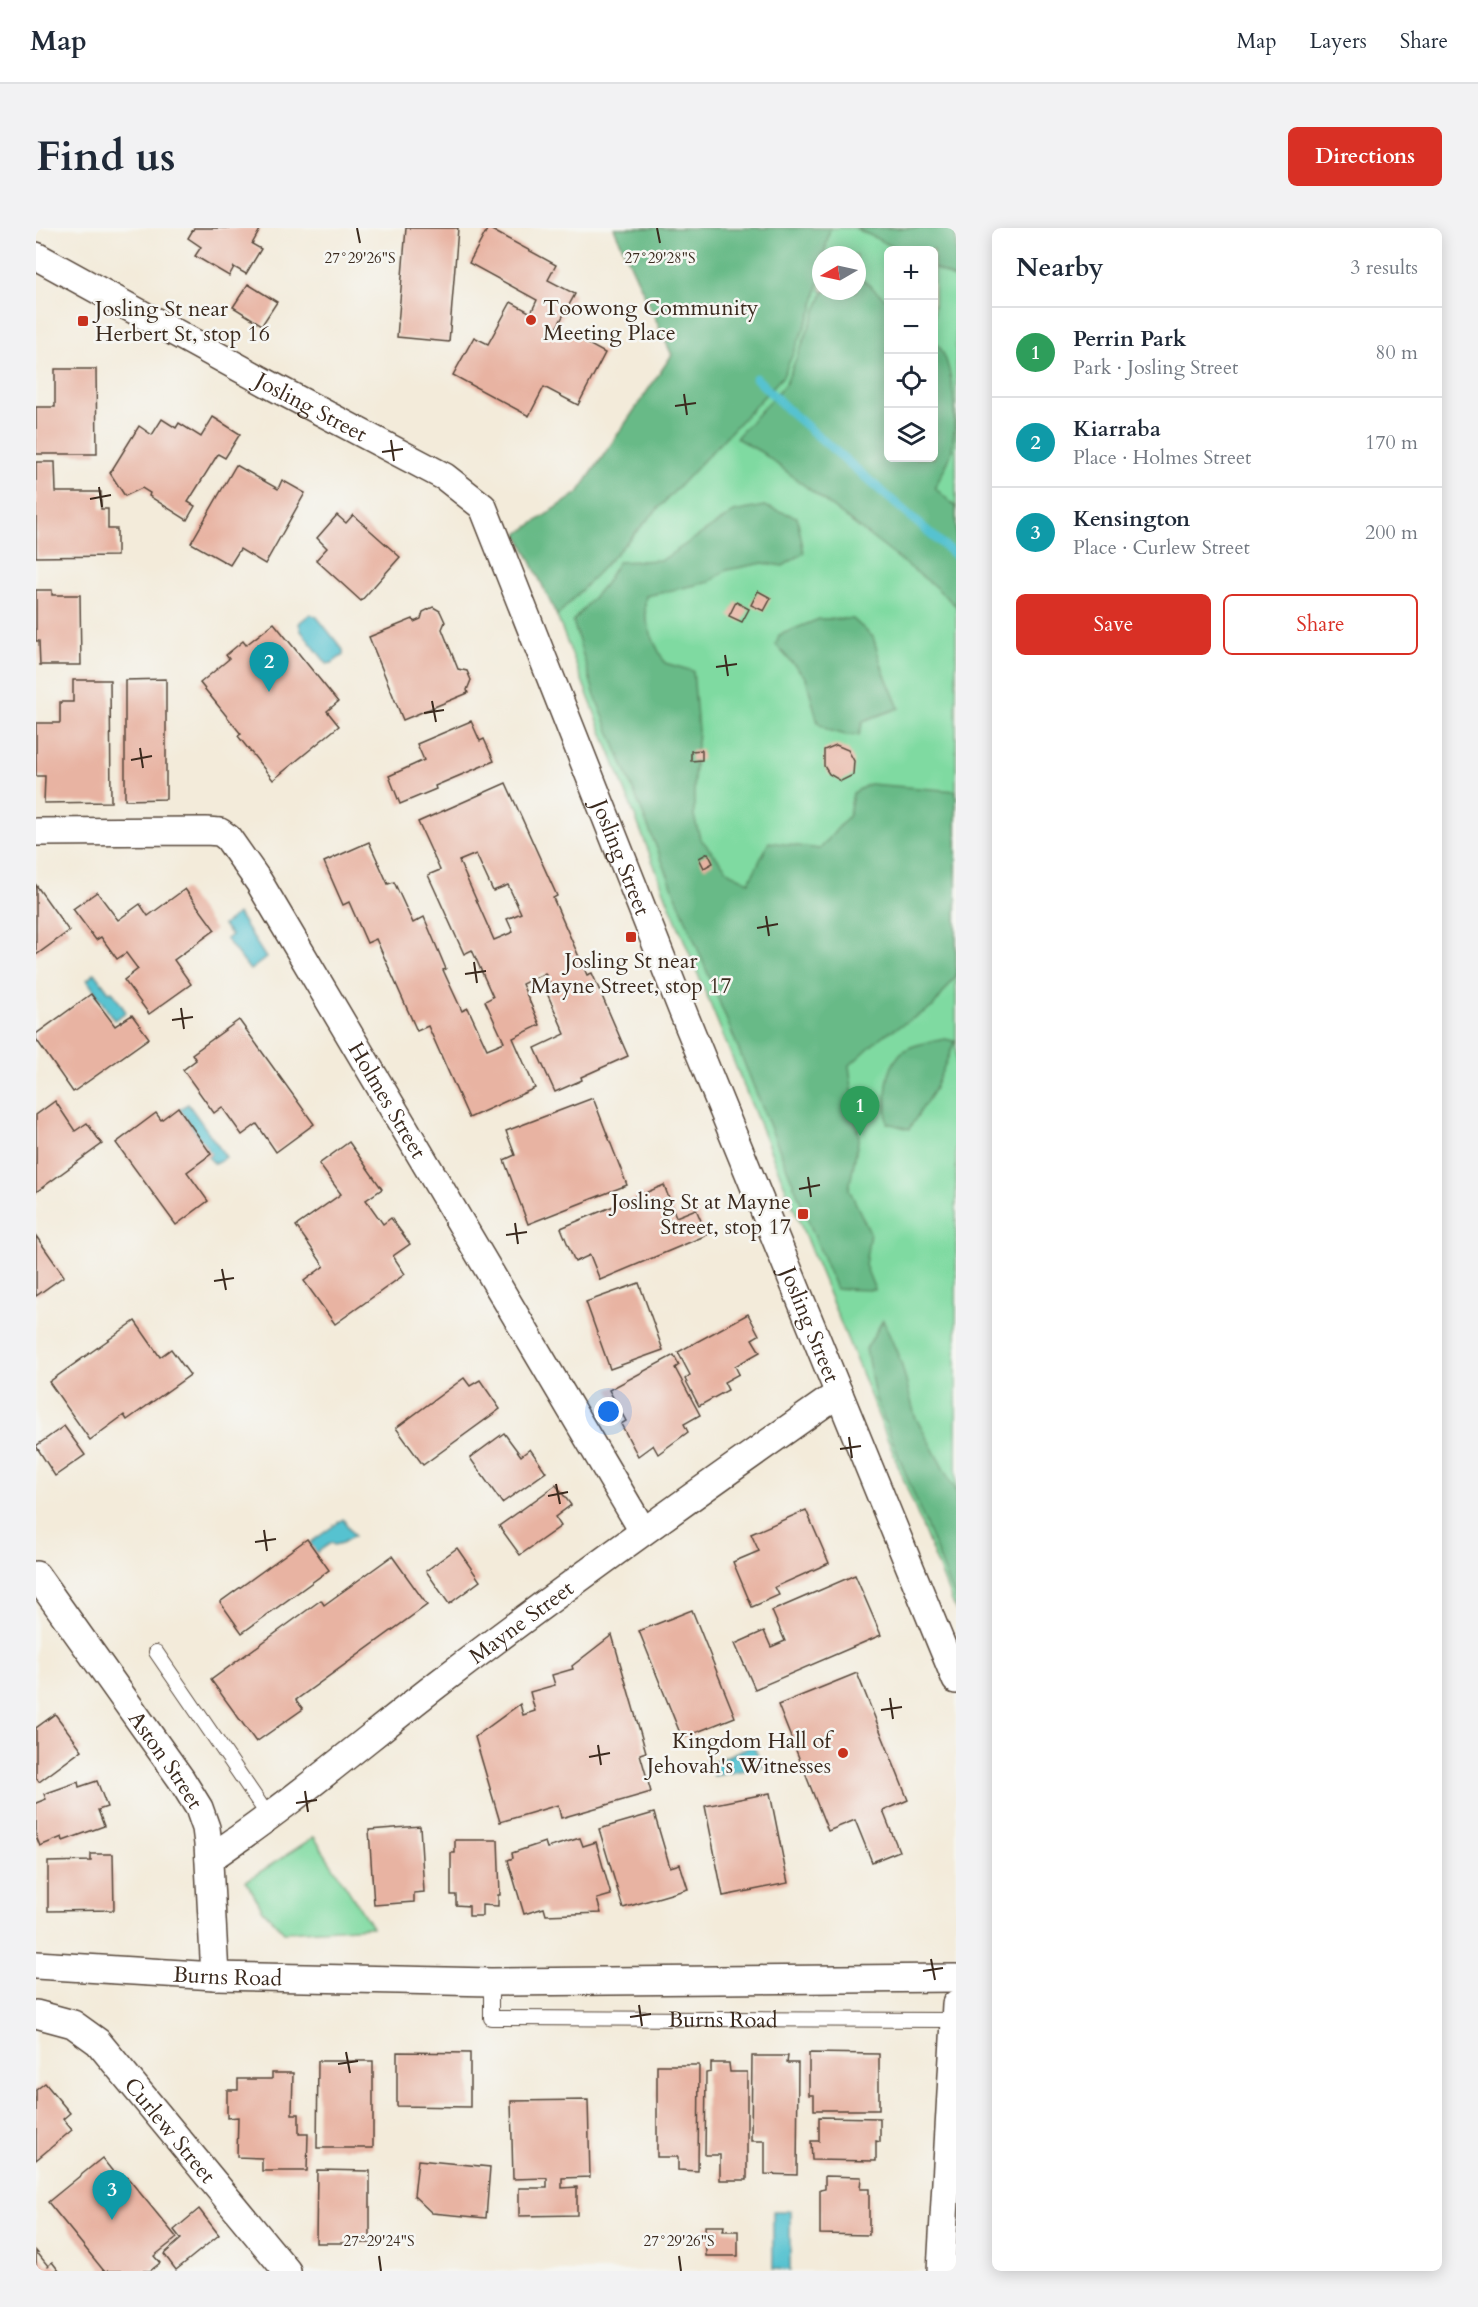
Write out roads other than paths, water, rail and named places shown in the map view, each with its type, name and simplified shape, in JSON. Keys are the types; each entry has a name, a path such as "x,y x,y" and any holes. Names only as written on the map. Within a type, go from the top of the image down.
{"street":[{"name":"Josling Street","path":"36,256 276,388 445,477 483,507 685,1017 956,1680"},
{"name":"Holmes Street","path":"36,832 206,831 220,832 231,841 259,882 644,1531"},
{"name":"Mayne Street","path":"209,1859 269,1817 444,1680 644,1531 840,1393"},
{"name":"Aston Street","path":"36,1575 189,1791 204,1822 209,1859 214,1976"},
{"name":"Burns Road","path":"36,1965 214,1976 491,1983 956,1978"},
{"path":"941,2271 956,2012"},
{"name":"Curlew Street","path":"36,2014 73,2024 98,2042 287,2271"}],"lane":[{"path":"156,1652 269,1817"},
{"name":"Burns Road","path":"491,1983 490,2018 956,2012"}],"water":[{"path":"310,614 317,617 343,650 343,655 332,663 327,664 301,631 299,623"},
{"path":"238,914 266,958 250,970 226,939 231,935 223,925"},
{"path":"95,973 109,992 112,991 126,1012 114,1020 87,980"},
{"path":"188,1104 226,1157 215,1164 208,1157 211,1154 179,1109"},
{"path":"343,1519 354,1536 342,1543 334,1545 331,1543 316,1553 310,1543"},
{"path":"753,1745 763,1767 714,1776 709,1764"},
{"path":"773,2211 790,2211 790,2270 773,2269"}],"waterway":[{"path":"756,378 787,409 956,556"}],"place":[{"name":"Toowong Community Meeting Place","path":"531,320"},
{"name":"Josling St near Herbert St, stop 16","path":"83,321"},
{"name":"Kiarraba","path":"269,692"},
{"name":"Josling St near Mayne Street, stop 17","path":"631,937"},
{"name":"Perrin Park","path":"860,1136"},
{"name":"Josling St at Mayne Street, stop 17","path":"803,1214"},
{"name":"Kingdom Hall of Jehovah's Witnesses","path":"843,1753"},
{"name":"Kensington","path":"112,2220"}]}
